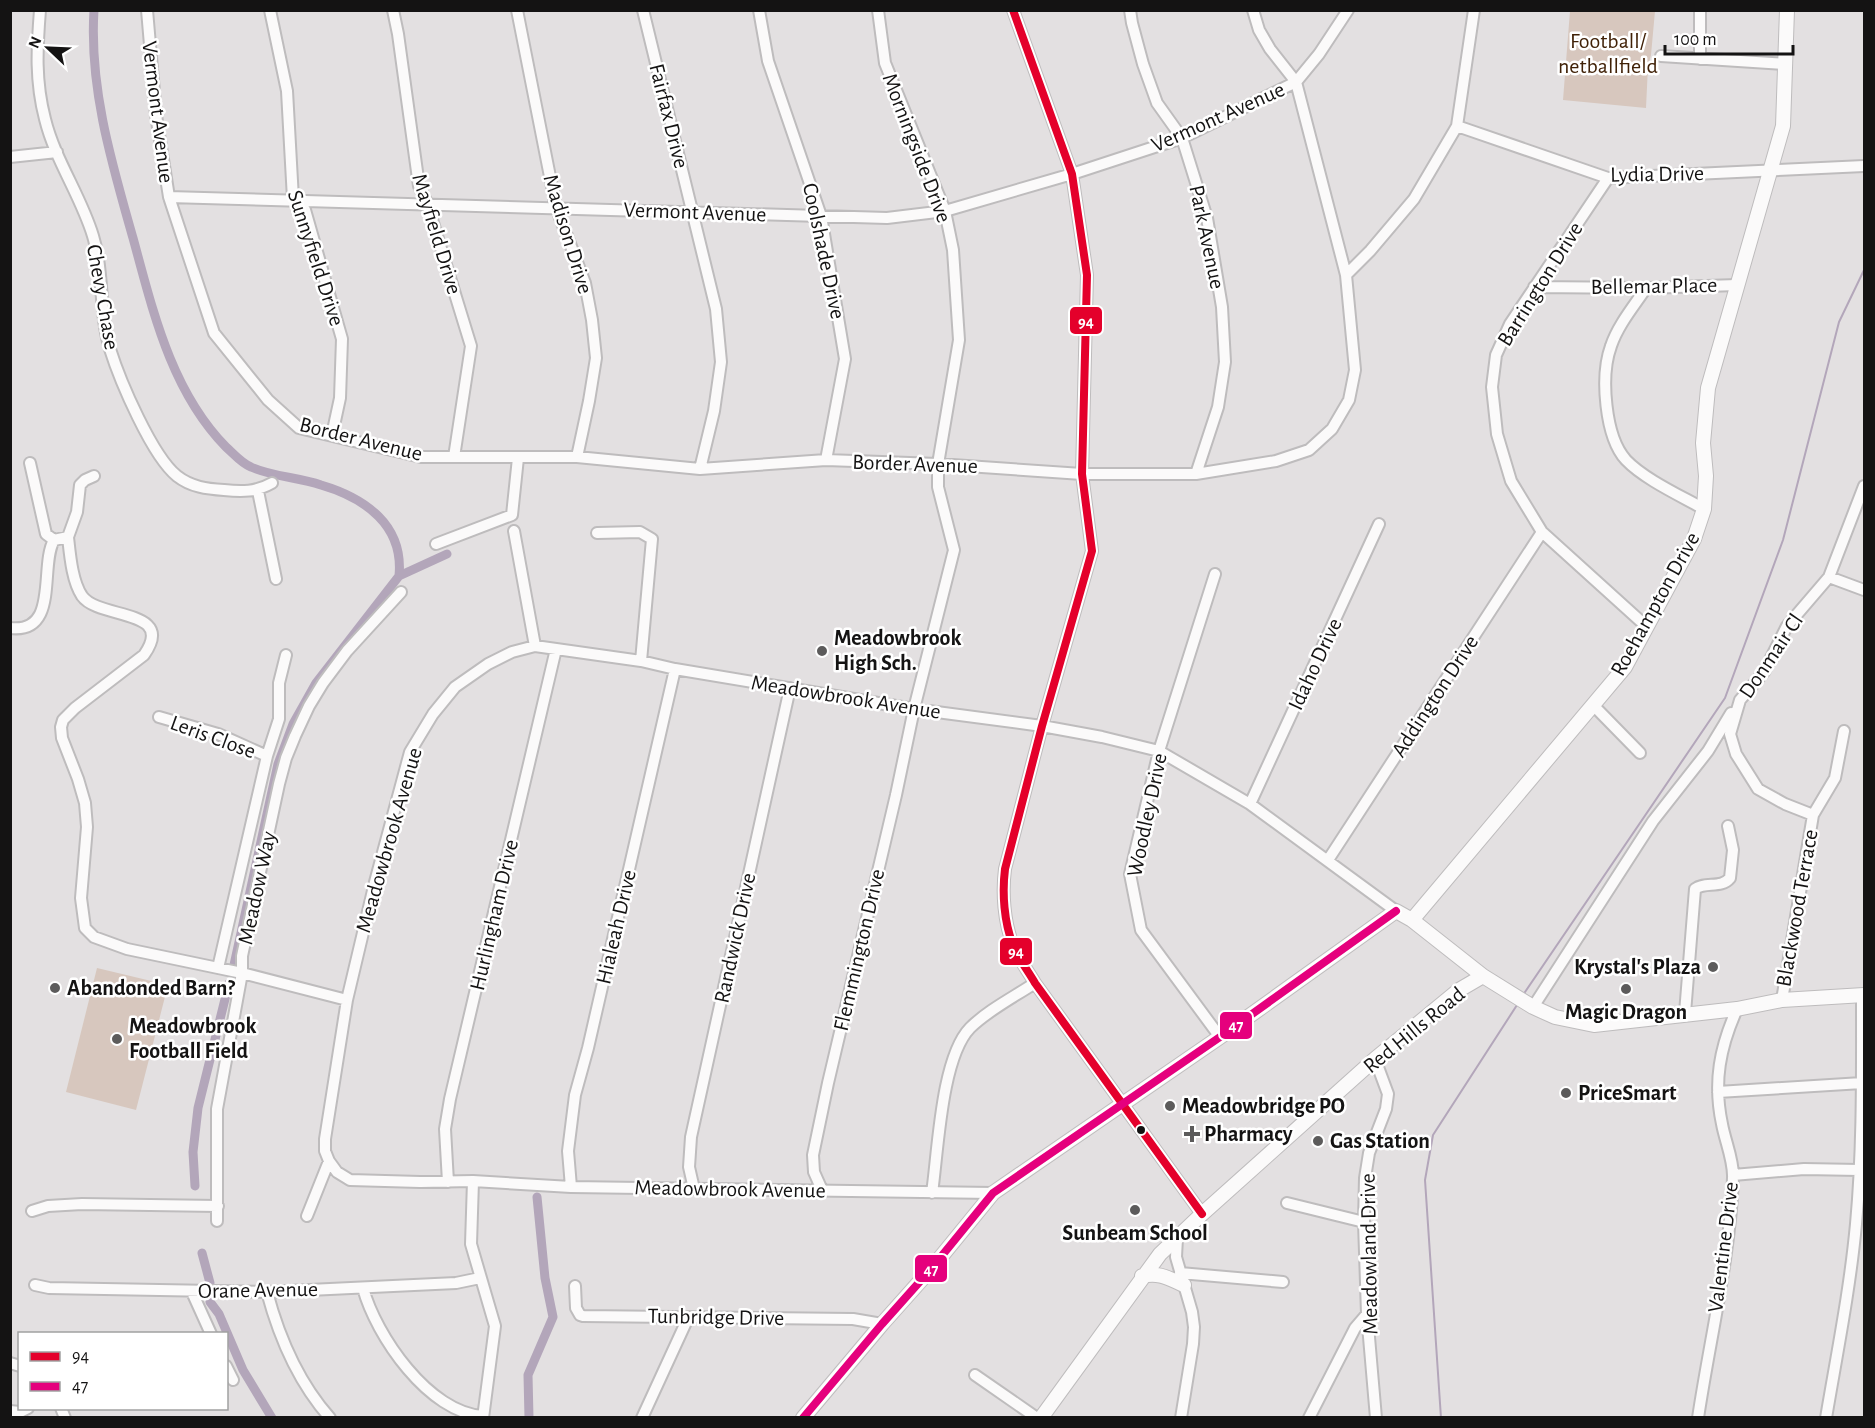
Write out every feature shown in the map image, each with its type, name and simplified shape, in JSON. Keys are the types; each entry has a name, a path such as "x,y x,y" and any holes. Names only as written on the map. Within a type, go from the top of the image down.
{"street":[{"name":"Chevy Chase","path":"40,10 36,69 45,119 94,238 110,347 152,445 164,463 192,485 239,492 258,490 272,483"},
{"name":"Vermont Avenue","path":"147,10 156,115 169,197 887,218 945,211 1072,174 1182,138 1296,82 1319,54 1348,10"},
{"name":"Sunnyfield Drive","path":"270,10 286,91 293,199 304,210 342,339 340,398 332,435"},
{"name":"Mayfield Drive","path":"393,10 419,186 427,203 471,346 454,457"},
{"name":"Madison Drive","path":"517,10 556,207 585,283 592,320 596,358 577,458"},
{"name":"Fairfax Drive","path":"643,10 716,309 722,362 714,411 700,469"},
{"name":"Coolshade Drive","path":"759,10 768,61 821,216 845,359 826,460"},
{"name":"Morningside Drive","path":"878,10 885,63 945,211 952,250 959,340 938,464 938,487 954,550 914,709"},
{"path":"1013,10 1072,174 1087,275 1082,474 1092,550 1042,726 1005,869 1003,884 1005,914 1013,945 1035,983 1202,1214"},
{"name":"Park Avenue","path":"1130,10 1143,64 1156,103 1182,138 1208,218 1222,308 1225,362 1218,407 1196,474"},
{"path":"1253,10 1254,19 1264,39 1296,82"},
{"path":"1346,274 1370,251 1414,199 1457,126 1474,10"},
{"path":"1700,10 1700,59"},
{"name":"Roehampton Drive","path":"1412,920 1625,667 1694,539 1704,509 1706,476 1703,443 1704,416 1711,378 1783,126 1787,10"},
{"path":"1661,56 1786,64"},
{"name":"Border Avenue","path":"169,197 214,333 268,400 298,428 421,458 577,458 700,469 826,460 938,464 1082,474 1196,474 1276,461 1309,450 1332,429 1349,400 1355,370 1346,274 1296,82"},
{"name":"Lydia Drive","path":"1457,126 1608,178 1864,166"},
{"path":"10,158 57,152"},
{"name":"Barrington Drive","path":"1608,178 1510,324 1496,355 1492,387 1497,434 1511,481 1542,532 1647,627"},
{"name":"Bellemar Place","path":"1534,287 1646,288 1737,285"},
{"path":"1646,288 1615,337 1606,364 1605,388 1608,417 1614,442 1626,460 1641,472 1704,509"},
{"path":"436,544 512,515 518,458"},
{"path":"30,463 46,534 54,540 68,537"},
{"path":"94,476 80,485 77,512 68,537 76,581 82,595 93,605 139,618 147,623 151,631 151,641 144,655 75,708 63,720 61,727 62,738 85,803 87,827 81,898 85,928 94,937 127,949 242,973 347,1000"},
{"name":"Donmair Cl","path":"1813,815 1785,804 1758,789 1736,754 1730,734 1740,700 1764,672 1787,626 1829,577 1864,486"},
{"path":"258,490 276,579"},
{"name":"Idaho Drive","path":"1250,804 1379,524"},
{"path":"514,531 535,646"},
{"path":"597,533 640,532 652,538 641,661"},
{"name":"Addington Drive","path":"1328,860 1542,532"},
{"path":"10,628 23,630 31,626 40,613 47,588 49,553 54,540"},
{"name":"Woodley Drive","path":"1215,574 1159,751 1130,874 1141,930 1220,1037"},
{"path":"1829,577 1864,590"},
{"name":"Meadow Way","path":"217,1221 217,1108 242,973 242,956 279,784 290,747 323,682 347,651 401,592"},
{"name":"Meadowbrook Avenue","path":"993,1193 571,1187 473,1181 350,1180 337,1172 325,1151 324,1139 347,1000 375,882 410,752 433,714 455,687 512,652 535,646 641,661 675,669 914,709 1042,726 1159,751 1250,804 1396,911 1412,920 1483,976"},
{"name":"Hurlingham Drive","path":"448,1182 445,1129 450,1100 556,649"},
{"path":"219,968 267,756 279,719 279,683 286,655"},
{"name":"Hialeah Drive","path":"571,1187 568,1151 575,1095 588,1048 675,669"},
{"name":"Randwick Drive","path":"694,1189 689,1167 691,1137 790,688"},
{"path":"1532,1006 1653,821 1675,796 1708,751 1740,700"},
{"path":"1594,706 1640,753"},
{"name":"Flemmington Drive","path":"822,1190 814,1172 813,1155 914,709"},
{"name":"Leris Close","path":"159,717 218,734 267,756"},
{"path":"1813,815 1835,778 1844,731"},
{"name":"Blackwood Terrace","path":"1782,1000 1813,815"},
{"path":"1684,1013 1694,893 1697,886 1723,883 1730,878 1733,850 1728,826"},
{"path":"803,1418 993,1193 1220,1037 1396,911"},
{"name":"Red Hills Road","path":"1039,1418 1160,1254 1375,1059 1459,990 1483,976 1532,1006 1555,1017 1594,1025 1684,1013 1737,1009 1782,1000 1863,995"},
{"path":"932,1193 945,1092 949,1072 960,1043 969,1029 1035,983"},
{"path":"1826,1418 1851,1273 1859,1170 1863,995"},
{"name":"Valentine Drive","path":"1698,1418 1727,1248 1733,1175 1718,1092 1724,1040 1737,1009"},
{"name":"Meadowland Drive","path":"1375,1059 1388,1094 1386,1109 1369,1154 1365,1178 1367,1314 1376,1418"},
{"path":"1718,1092 1862,1083"},
{"path":"307,1216 329,1161"},
{"path":"1733,1175 1804,1169 1859,1170"},
{"path":"363,1288 368,1308 379,1330 420,1384 439,1400 456,1410 483,1417 495,1326 471,1244 473,1181"},
{"path":"1287,1203 1364,1222"},
{"path":"32,1211 48,1206 82,1204 218,1206"},
{"path":"1177,1238 1176,1257 1194,1327 1181,1418"},
{"path":"1142,1276 1154,1273 1182,1279 1283,1282"},
{"name":"Orane Avenue","path":"35,1285 49,1288 267,1292 456,1282 480,1278"},
{"name":"Tunbridge Drive","path":"575,1286 576,1308 583,1316 853,1319 882,1324"},
{"path":"192,1292 210,1332"},
{"path":"267,1292 276,1326 301,1379 330,1418"},
{"path":"1309,1418 1355,1328 1367,1314"},
{"path":"642,1418 688,1318"},
{"path":"228,1370 233,1380"},
{"path":"975,1375 1039,1418"}],"green space":[{"name":"Football/ netballfield","path":"1570,11 1655,11 1648,66 1646,108 1563,100"},
{"name":"Meadowbrook Football Field","path":"97,968 168,985 136,1110 66,1092"}],"waterway":[{"path":"94,10 95,68 110,154 148,294 166,349 191,401 226,447 247,465 268,473 303,480 337,491 366,506 378,516 388,528 395,542 399,558 399,576"},
{"path":"1523,995 1725,698 1783,540 1839,322 1864,270"},
{"path":"234,965 278,764 293,724 316,683 399,576 447,554"},
{"path":"195,1186 193,1152 198,1108 229,983"},
{"path":"1441,1418 1425,1180 1433,1135 1517,1005"},
{"path":"529,1418 528,1375 553,1317 545,1278 537,1197"},
{"path":"202,1253 210,1283"},
{"path":"210,1302 219,1314 227,1332"},
{"path":"228,1335 243,1370 272,1418"}],"transit line":[{"name":"94","path":"1013,10 1072,174 1087,275 1082,474 1092,551 1042,726 1005,869 1006,917 1015,950 1035,983 1202,1214"},
{"name":"47","path":"803,1418 993,1193 1220,1037 1396,911"}],"place":[{"name":"Meadowbrook High Sch.","path":"822,651"},
{"name":"Krystal's Plaza","path":"1713,967"},
{"name":"Abandonded Barn?","path":"55,988"},
{"name":"Magic Dragon","path":"1626,989"},
{"name":"Meadowbrook Football Field","path":"117,1039"},
{"name":"PriceSmart","path":"1566,1093"},
{"name":"Meadowbridge PO","path":"1170,1106"},
{"name":"Pharmacy","path":"1192,1134"},
{"name":"Gas Station","path":"1318,1141"},
{"name":"Sunbeam School","path":"1135,1210"}]}
